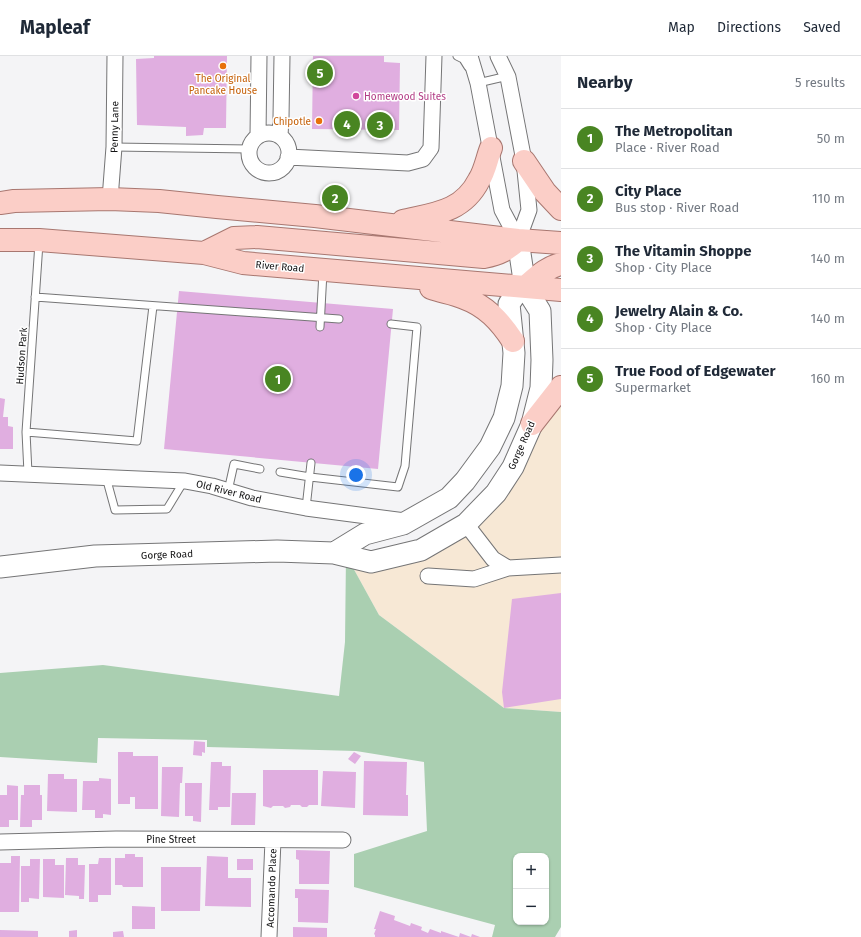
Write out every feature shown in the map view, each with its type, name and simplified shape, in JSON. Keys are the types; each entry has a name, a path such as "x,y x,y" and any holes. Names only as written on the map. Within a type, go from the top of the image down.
{"main road":[{"path":"386,224 448,210 467,198 480,180 491,148"},
{"path":"524,161 545,192 561,209"},
{"path":"0,203 14,201 110,199 159,200 315,216 518,240 561,243"},
{"path":"204,253 234,238 258,237 484,257 496,255 508,249 518,240"},
{"name":"River Road","path":"0,240 39,240 204,253 243,263 561,290"},
{"name":"Gorge Road","path":"0,567 95,556 277,550 334,552 371,562 421,550 466,524 496,493 513,467 532,424 541,388 542,353 540,312 525,287 518,240"},
{"path":"334,552 365,534 403,524 449,498 465,481 490,447 504,418 512,386 514,353 509,304 515,296 541,274 561,264"},
{"path":"384,274 464,298 487,310 505,329 513,341"},
{"path":"532,424 561,387"}],"street":[{"name":"Penny Lane","path":"110,199 114,147 115,56"},
{"path":"258,136 259,56"},
{"path":"280,136 282,56"},
{"path":"288,157 408,163 423,159 431,148 434,56"},
{"path":"470,56 478,82 502,210 518,240"},
{"path":"498,56 508,77 524,161 529,210 518,240"},
{"path":"265,133 273,133 280,136 288,149 288,157 285,164 280,169 273,172 265,172 258,169 252,164 249,157 249,149 252,142 258,136 265,133"},
{"name":"Old River Road","path":"0,473 31,473 184,481 212,486 252,498 306,508 408,521"},
{"path":"466,524 493,559 508,568"},
{"path":"428,576 474,579 508,568 561,565"},
{"name":"Pine Street","path":"0,842 116,839 343,840"},
{"name":"Accomando Place","path":"269,937 273,840"}],"lane":[{"path":"457,56 463,59 478,82 508,77 505,56"},
{"path":"114,147 249,149"},
{"name":"Hudson Park","path":"31,473 26,432 39,240"},
{"path":"320,327 323,270"},
{"path":"35,298 339,319"},
{"path":"26,432 137,441 153,306"},
{"path":"280,472 398,487 405,466 417,327 391,324"},
{"path":"306,508 311,463"},
{"path":"228,491 234,464 260,469"},
{"path":"106,477 115,510 168,509 184,481"}],"shaded area":[{"path":"561,387 561,712 504,708 379,615 346,555 371,562 466,524"}],"green space":[{"path":"346,555 379,615 504,708 561,712 561,927 555,937 492,937 495,925 354,887 354,854 427,831 424,762 356,751 207,747 207,740 98,738 97,763 0,757 0,673 103,665 339,696 345,642"}],"building":[{"path":"154,56 227,56 226,128 204,128 203,135 186,136 186,127 137,125 136,59 154,58"},
{"name":"Homewood Suites","path":"313,56 384,56 384,62 400,63 399,130 312,129"},
{"path":"179,291 393,309 378,469 164,449"},
{"path":"0,398 5,399 3,417 8,417 8,426 13,427 13,449 0,449"},
{"path":"561,593 561,699 504,708 502,692 512,599"},
{"path":"194,741 205,742 205,753 202,752 202,756 193,755"},
{"path":"118,752 133,752 133,756 158,756 158,809 135,809 135,797 130,797 130,804 118,804"},
{"path":"354,752 361,756 355,764 348,759"},
{"path":"364,761 407,762 406,795 408,795 408,816 363,815"},
{"path":"211,762 222,762 222,766 231,766 230,807 218,807 218,810 209,810"},
{"path":"162,767 183,767 182,783 180,783 179,817 161,816"},
{"path":"263,770 318,770 318,805 302,807 300,805 291,805 290,807 285,808 283,806 273,806 271,808 263,806"},
{"path":"323,771 356,772 355,808 321,806"},
{"path":"48,774 64,774 64,779 77,779 77,812 47,811"},
{"path":"99,778 111,779 111,815 103,814 103,818 95,818 95,810 82,810 83,781 99,781"},
{"path":"185,783 202,783 201,822 193,821 193,816 185,816"},
{"path":"7,785 18,786 18,820 9,820 9,827 0,827 0,795 7,795"},
{"path":"24,785 40,785 40,795 42,795 42,820 32,820 32,827 20,827 21,795 24,795"},
{"path":"232,793 256,793 255,825 231,825"},
{"path":"296,850 330,851 329,884 299,884 299,860 296,859"},
{"path":"125,854 135,854 135,857 143,857 143,887 123,887 122,885 115,885 115,858 125,858"},
{"path":"11,856 20,856 19,912 0,912 0,863 11,863"},
{"path":"207,856 228,857 228,878 251,878 251,907 205,906"},
{"path":"66,858 78,858 78,865 85,865 84,899 79,899 79,896 65,895"},
{"path":"99,858 111,858 111,895 98,895 98,902 89,902 89,864 98,864"},
{"path":"30,859 40,859 39,899 29,898 29,902 21,902 21,866 30,866"},
{"path":"43,859 55,859 55,865 64,865 64,898 43,897"},
{"path":"237,859 253,859 253,870 237,870"},
{"path":"161,867 201,867 200,911 161,911"},
{"path":"295,889 329,890 328,923 298,922 298,898 295,898"},
{"path":"132,906 155,907 155,929 132,929"},
{"path":"380,911 395,916 394,920 410,926 411,923 422,927 421,930 428,933 430,929 459,937 375,937 374,934 376,929 374,929"},
{"path":"293,927 327,928 327,937 293,937"},
{"path":"0,930 38,931 38,937 0,937"},
{"path":"77,930 77,937 69,937 69,931"},
{"path":"123,931 124,937 113,937 113,932"},
{"path":"460,933 471,937 459,937"},
{"path":"472,934 480,937 471,937"}],"place":[{"name":"The Original Pancake House","path":"223,66"},
{"name":"True Food of Edgewater","path":"320,73"},
{"name":"Homewood Suites","path":"356,96"},
{"name":"Chipotle","path":"319,121"},
{"name":"Jewelry Alain & Co.","path":"347,124"},
{"name":"The Vitamin Shoppe","path":"380,125"},
{"name":"City Place","path":"335,198"},
{"name":"The Metropolitan","path":"278,379"}]}
